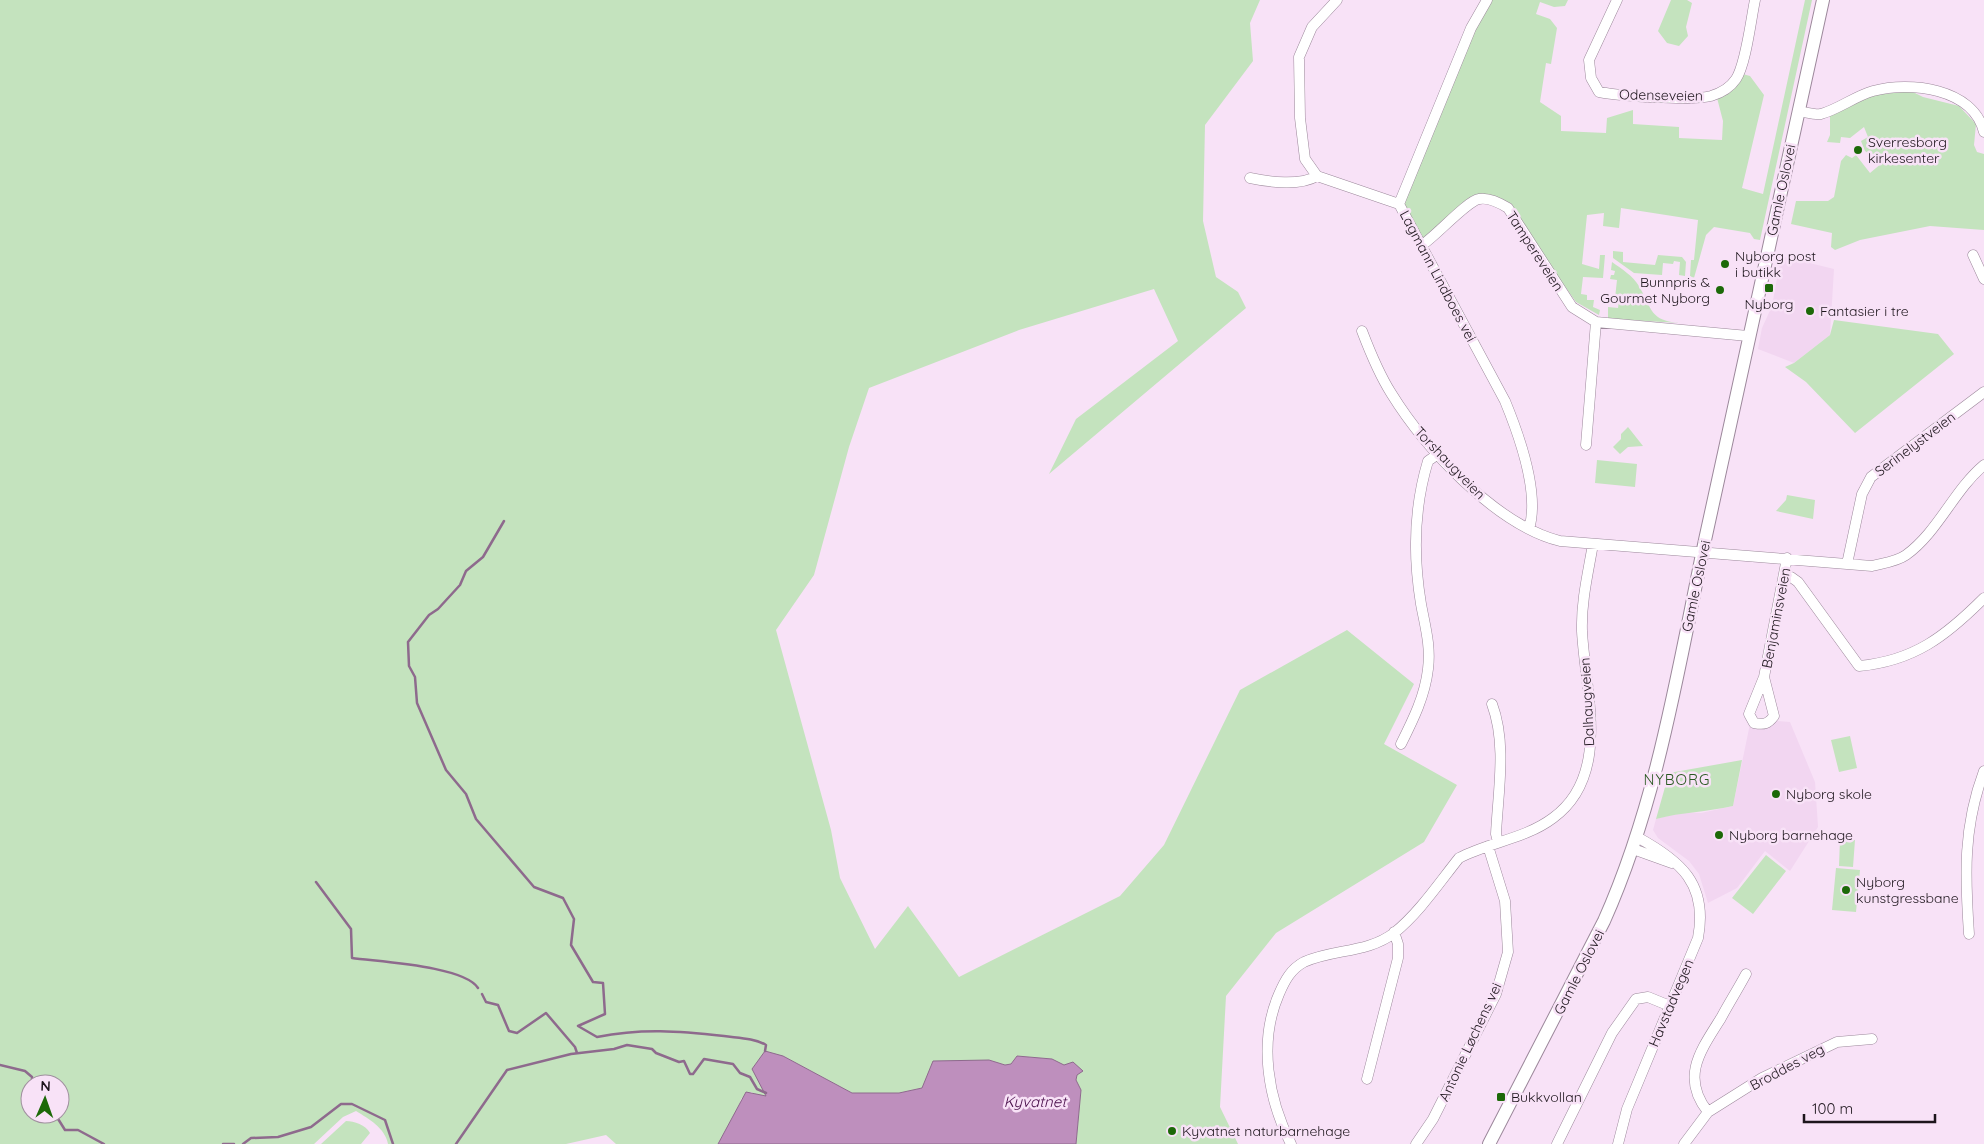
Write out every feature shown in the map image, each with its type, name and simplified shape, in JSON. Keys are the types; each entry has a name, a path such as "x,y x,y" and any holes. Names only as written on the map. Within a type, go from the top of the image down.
{"street":[{"path":"1337,0 1312,27 1299,57 1300,118 1305,159 1317,176 1399,204"},
{"name":"Lagmann Lindboes vei","path":"1488,0 1471,28 1399,204 1505,401 1518,432 1527,467 1532,517 1529,530"},
{"name":"Odenseveien","path":"1616,0 1589,60 1591,78 1599,92 1616,95 1704,97 1722,92 1736,79 1741,66 1755,0"},
{"name":"Gamle Oslovei","path":"1489,1144 1604,921 1635,843 1654,783 1748,336 1823,0"},
{"path":"1798,111 1819,114 1872,91 1910,86 1938,91 1958,98 1976,113 1984,132"},
{"path":"1250,178 1293,181 1309,180 1317,176"},
{"name":"Tampereveien","path":"1422,246 1436,237 1471,203 1479,198 1495,201 1508,208 1572,307 1596,322 1748,336"},
{"path":"1973,255 1984,279"},
{"path":"1586,444 1596,322"},
{"name":"Torshaugveien","path":"1362,331 1390,392 1438,454 1476,494 1529,530 1542,537 1560,541 1872,566 1904,556 1919,544 1972,475 1984,465"},
{"name":"Serinelystveien","path":"1847,564 1862,494 1871,477 1984,392"},
{"path":"1401,744 1416,714 1428,668 1428,633 1421,604 1415,539 1420,489 1428,460 1438,454"},
{"name":"Dalhaugveien","path":"1291,1144 1275,1107 1268,1058 1270,1022 1283,985 1289,974 1306,962 1367,946 1394,932 1459,858 1473,851 1521,835 1555,817 1569,804 1583,780 1591,743 1582,613 1593,544"},
{"name":"Benjaminsveien","path":"1764,677 1785,577 1787,558"},
{"path":"1785,577 1791,577 1798,582 1858,666 1899,659 1924,648 1958,624 1984,598"},
{"path":"1492,704 1498,718 1500,738 1496,834 1498,842"},
{"path":"1969,934 1966,854 1968,829 1976,792 1984,771"},
{"name":"Havstadvegen","path":"1618,1144 1627,1109 1698,938 1702,919 1701,906 1693,883 1678,866 1635,843"},
{"name":"Antonie Løchens vei","path":"1416,1144 1433,1119 1496,994 1508,952 1505,901 1488,846"},
{"path":"1367,1079 1398,958 1394,932"},
{"path":"1708,1112 1700,1102 1696,1090 1696,1059 1746,974"},
{"path":"1557,1144 1612,1034 1636,1000 1648,997 1670,1006"},
{"name":"Broddes veg","path":"1684,1144 1708,1112 1762,1078 1823,1047 1845,1040 1872,1040"}],"shaded area":[{"path":"1781,256 1834,269 1830,335 1794,363 1758,349 1762,328 1772,306"},
{"path":"1751,719 1790,722 1815,782 1818,827 1790,871 1765,851 1737,888 1708,903 1699,874 1689,861 1658,838 1653,830 1656,819 1681,812 1701,813 1733,806"}],"green space":[{"path":"0,0 1260,0 1250,23 1253,61 1205,125 1203,221 1216,277 1238,292 1246,308 1049,474 1076,419 1178,341 1154,289 1019,330 869,388 849,447 814,575 776,630 831,830 840,878 875,949 908,906 959,977 1120,896 1164,845 1240,690 1347,630 1414,684 1384,744 1457,785 1424,842 1276,933 1226,996 1220,1107 1238,1144 1076,1144 1081,1090 1076,1080 1077,1075 1052,1059 1017,1056 1011,1064 1005,1065 989,1060 922,1088 899,1093 852,1093 783,1056 766,1096 764,1098 751,1092 741,1099 739,1107 718,1144 616,1144 606,1135 566,1144 388,1144 384,1133 356,1111 343,1117 314,1144 0,1144"},
{"path":"1487,0 1568,0 1565,6 1554,7 1540,2 1536,14 1550,19 1557,28 1551,64 1546,63 1540,102 1561,116 1561,131 1606,133 1607,118 1633,110 1633,124 1679,127 1679,138 1722,140 1723,121 1716,94 1739,73 1750,76 1764,95 1742,188 1763,194 1805,0 1812,0 1760,240 1754,239 1750,233 1714,227 1706,235 1694,278 1690,276 1691,260 1694,260 1698,220 1621,208 1619,228 1603,226 1604,213 1587,215 1582,264 1599,269 1600,255 1605,255 1603,278 1583,277 1581,294 1587,295 1587,300 1594,300 1593,307 1600,310 1599,315 1576,302 1508,207 1479,199 1422,245 1399,204"},
{"path":"1671,0 1687,0 1692,3 1686,27 1688,36 1679,46 1667,43 1658,31"},
{"path":"1911,91 1923,97 1959,106 1976,124 1974,145 1977,152 1984,154 1984,230 1930,226 1860,240 1835,250 1831,247 1832,233 1791,224 1796,201 1828,201 1834,197 1841,161 1846,155 1852,158 1856,155 1870,173 1882,163 1865,151 1861,141 1868,137 1864,127 1850,138 1841,137 1840,143 1827,142 1830,135 1830,114 1874,95"},
{"path":"1613,251 1623,252 1623,262 1655,265 1658,255 1682,257 1686,262 1685,276 1679,275 1680,262 1674,261 1673,264 1663,263 1662,275 1634,273 1613,258"},
{"path":"1612,262 1637,282 1657,316 1663,320 1680,323 1608,318 1608,307 1618,308 1619,301 1609,300 1615,298 1617,280 1610,279 1615,271 1611,270"},
{"path":"1834,320 1938,334 1954,354 1855,433 1806,382 1785,367 1794,363 1830,335"},
{"path":"1628,427 1643,446 1628,447 1620,454 1613,447 1621,439 1621,434"},
{"path":"1597,460 1637,464 1635,487 1595,483"},
{"path":"1787,495 1815,500 1813,519 1776,511 1786,500"},
{"path":"1850,736 1857,768 1839,772 1831,740"},
{"path":"1742,760 1733,806 1656,819 1669,773"},
{"path":"1840,839 1855,840 1853,867 1839,866"},
{"path":"1766,855 1786,871 1753,914 1732,898"},
{"name":"Nyborg kunstgressbane","path":"1836,868 1860,870 1856,912 1832,910"},
{"path":"346,1121 360,1124 370,1133 361,1144 321,1144"}],"water":[{"name":"Kyvatnet","path":"765,1051 783,1056 852,1093 899,1093 922,1088 933,1061 989,1060 1005,1065 1011,1064 1017,1056 1052,1059 1064,1065 1073,1062 1083,1071 1077,1075 1076,1080 1081,1090 1076,1144 718,1144 746,1092 766,1096 752,1069"}],"waterway":[{"path":"504,521 483,557 466,571 460,585 438,609 429,615 408,642 409,666 415,677 417,703 446,770 466,794 476,819 534,887 563,898 574,919 571,945 593,982 603,983 605,1014 578,1026 597,1037 630,1032 660,1031 740,1038 766,1045 765,1051"},
{"path":"316,882 351,929 352,958 400,963 439,970 470,981 478,988"},
{"path":"482,994 486,1002 498,1005 509,1031 517,1033 546,1013 575,1047 577,1053"},
{"path":"456,1144 507,1070 571,1054 614,1049 627,1045 652,1049 656,1053 679,1062 684,1061 690,1074 693,1074 704,1059 733,1064 740,1073 750,1077 757,1089 766,1093"},
{"path":"0,1065 25,1071 28,1074"},
{"path":"243,1144 251,1138 278,1137 311,1127 341,1104 352,1104 385,1120 393,1144"},
{"path":"61,1124 65,1130 78,1130 104,1144"},
{"path":"223,1144 234,1144"}],"place":[{"name":"Sverresborg kirkesenter","path":"1858,150"},
{"name":"Nyborg post i butikk","path":"1725,264"},
{"name":"Nyborg","path":"1769,288"},
{"name":"Bunnpris & Gourmet Nyborg","path":"1720,290"},
{"name":"Fantasier i tre","path":"1810,311"},
{"name":"Nyborg skole","path":"1776,794"},
{"name":"Nyborg barnehage","path":"1719,835"},
{"name":"Nyborg kunstgressbane","path":"1846,890"},
{"name":"Bukkvollan","path":"1501,1097"},
{"name":"Kyvatnet naturbarnehage","path":"1172,1131"}],"district":[{"name":"NYBORG","path":"1677,779"}]}
